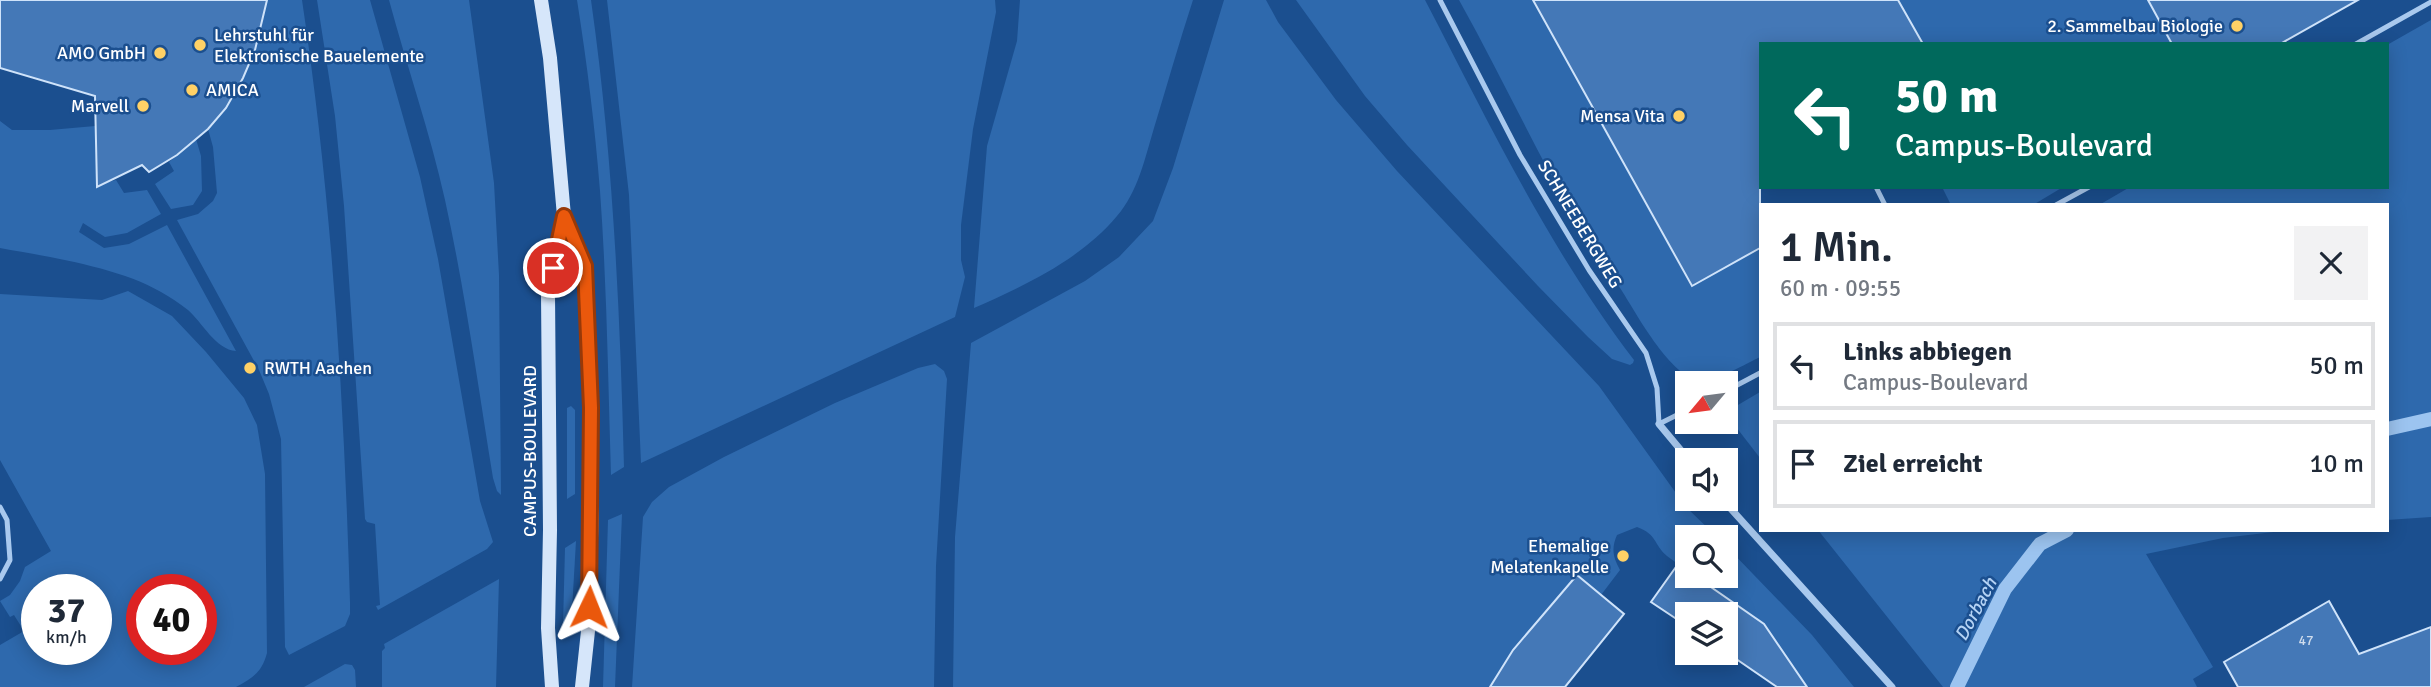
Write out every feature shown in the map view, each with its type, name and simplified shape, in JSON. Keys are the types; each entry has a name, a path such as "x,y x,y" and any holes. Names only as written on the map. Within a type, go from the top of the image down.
{"street":[{"name":"CAMPUS-BOULEVARD","path":"541,0 550,58 564,216 548,294 548,628 552,687"},
{"name":"CAMPUS-BOULEVARD","path":"564,216 585,266 591,408 592,507 588,631 582,687"},
{"path":"1659,424 1679,448"},
{"path":"1732,511 1892,687"}],"lane":[{"name":"SCHNEEBERGWEG","path":"1440,0 1520,155 1589,270 1646,353 1657,388 1659,424"},
{"path":"2360,42 2431,2"},
{"path":"2060,203 2085,189"},
{"path":"1738,385 1759,374"},
{"path":"1659,424 1675,416"},
{"path":"0,507 7,520 10,560 0,579"}],"shaded area":[{"path":"264,0 302,0 329,225 347,526 350,614 345,626 289,655 285,647 281,439 269,394 259,370 177,220 198,214 213,201 217,193 213,147 208,129 226,108"},
{"path":"317,0 370,0 420,177 438,259 480,501 493,542 487,549 378,610 376,606 380,605 375,524 365,519 344,206 335,116"},
{"path":"389,0 469,0 494,183 499,275 501,495 493,478 465,303 445,200"},
{"path":"577,0 591,0 605,116 614,233 624,467 611,475 600,191"},
{"path":"607,0 995,0 996,12 973,129 961,225 961,260 965,277 955,317 641,463 629,195"},
{"path":"1020,0 1193,0 1144,163 1136,186 1124,207 1102,232 1069,258 1013,290 974,308 987,146 1017,41"},
{"path":"1224,0 1266,0 1278,22 1336,100 1397,171 1599,386 1675,492 1675,511 1690,511 1705,525 1675,525 1675,562 1644,530 1637,527 1617,535 1614,553 1620,570 1601,595 1576,575 1513,651 1490,687 953,687 955,537 971,343 1085,281 1119,257 1153,221 1173,168"},
{"path":"1296,0 1425,0 1547,230 1603,318 1634,360 1633,363 1630,365 1612,359 1588,337 1407,145 1365,96"},
{"path":"1459,0 1533,0 1691,286 1759,249 1759,357 1731,371 1681,371 1675,366 1644,327 1593,249"},
{"path":"1898,0 2148,0 2171,42 1922,42"},
{"path":"2431,20 2431,517 2389,520 2389,203 2102,203 2127,189 2389,189 2389,44"},
{"path":"0,121 12,130 95,126 97,185 116,180 124,193 147,190 161,214 127,233 105,237 83,223 79,232 104,248 129,244 167,225 236,351 216,341 181,305 144,283 104,269 0,248"},
{"path":"196,139 201,156 202,191 193,205 171,209 155,184 174,171 169,162"},
{"path":"1943,189 2060,189 2036,203 1950,203"},
{"path":"128,291 172,316 244,398 257,425 265,474 267,653 256,674 247,681 236,687 0,687 0,645 21,633 21,665 112,665 112,574 22,574 25,567 51,551 0,460 0,294 102,300"},
{"path":"935,364 944,371 947,379 936,566 934,687 632,687 643,517 652,502 669,487 724,457 835,403 918,368"},
{"path":"1759,393 1759,457 1738,430 1738,405"},
{"path":"571,406 575,410 575,494 567,499 567,408"},
{"path":"622,514 615,687 603,687 608,520"},
{"path":"1820,532 2273,532 2223,538 2146,554 2213,667 2193,679 2197,687 1943,687"},
{"path":"576,541 571,627 566,631 563,625 565,548"},
{"path":"1738,558 1812,635 1854,687 1807,687 1764,624 1738,606 1738,602 1732,602 1712,588 1738,588"},
{"path":"21,578 21,626 14,615 10,617 0,601 10,595"},
{"path":"499,579 496,687 382,687 384,644"},
{"path":"345,664 352,665 355,670 356,687 304,687"}],"building":[{"name":"AMICA","path":"0,0 267,0 255,50 243,78 226,108 208,129 177,155 149,172 142,165 97,187 95,96 0,68"},
{"name":"Mensa Vita","path":"1533,0 1898,0 1922,42 1759,42 1759,249 1692,286"},
{"name":"2. Sammelbau Biologie","path":"2148,0 2358,0 2284,42 2171,42"},
{"path":"1675,568 1675,588 1712,588 1732,602 1675,602 1675,618 1651,602"},
{"path":"1577,575 1624,614 1565,687 1490,687 1513,650"},
{"path":"2329,601 2359,654 2431,627 2431,687 2238,687 2224,662"},
{"path":"1738,606 1764,624 1807,687 1777,687 1738,660"}],"waterway":[{"name":"Dorbach","path":"2389,429 2431,419"},
{"name":"Dorbach","path":"1957,687 2005,589 2040,544 2063,532"}],"place":[{"name":"2. Sammelbau Biologie","path":"2237,26"},
{"name":"Lehrstuhl für Elektronische Bauelemente","path":"200,45"},
{"name":"AMO GmbH","path":"160,53"},
{"name":"AMICA","path":"192,90"},
{"name":"Marvell","path":"143,106"},
{"name":"Mensa Vita","path":"1679,116"},
{"name":"RWTH Aachen","path":"250,368"},
{"name":"Ehemalige Melatenkapelle","path":"1623,556"}],"route":[{"path":"553,268 564,216 585,266 591,408 589,607"}]}
